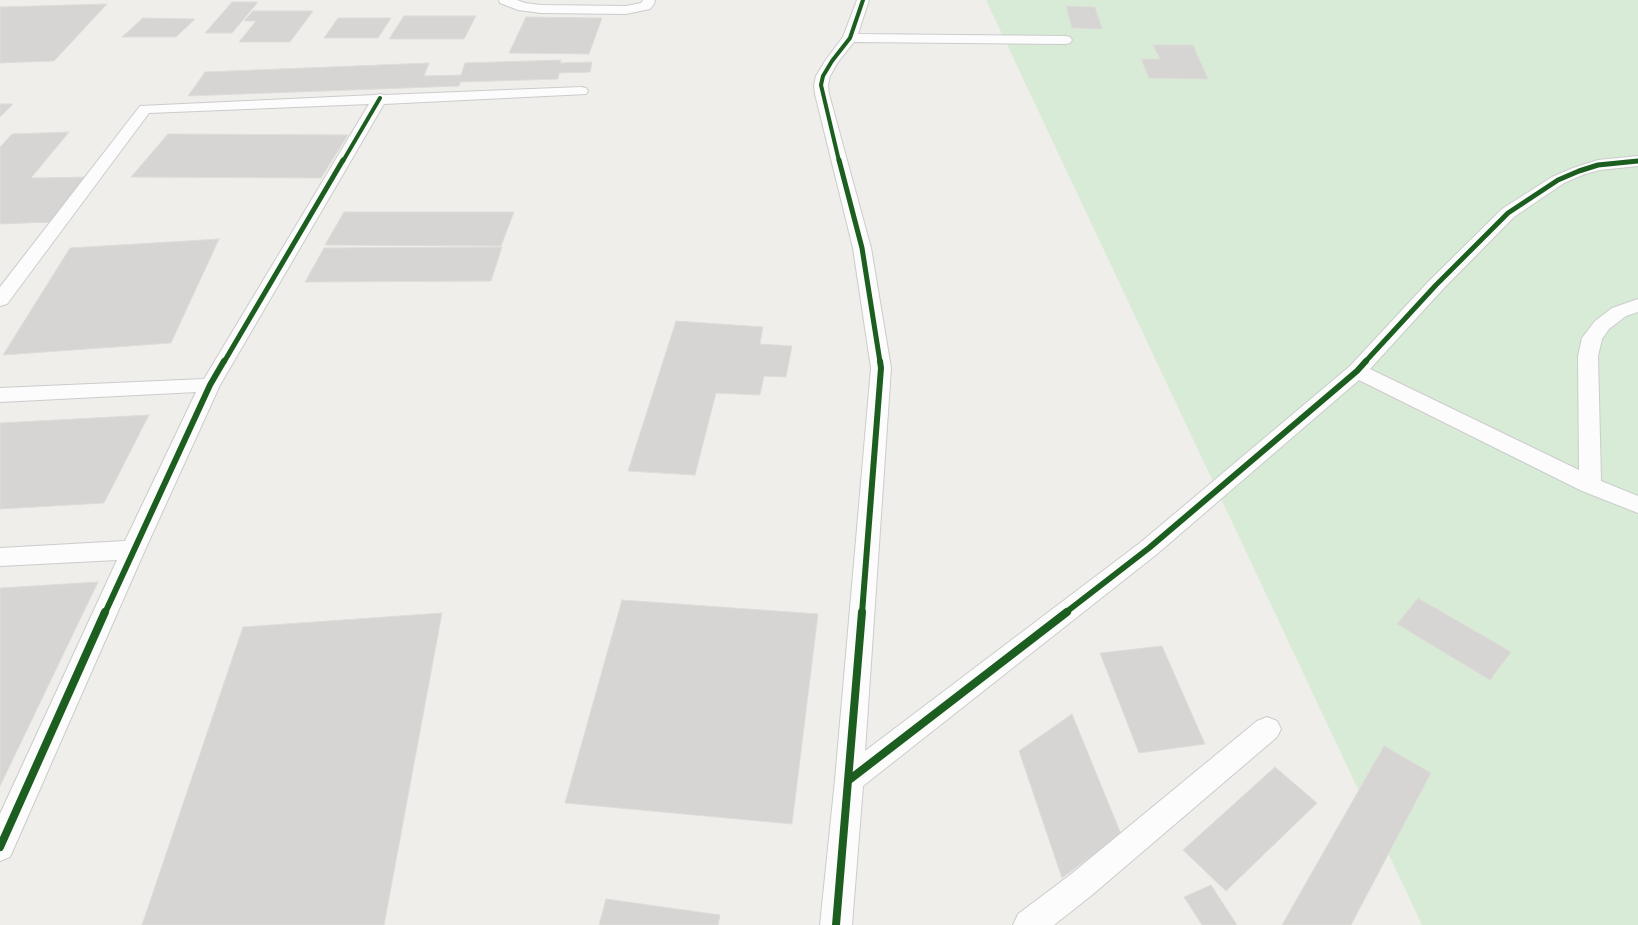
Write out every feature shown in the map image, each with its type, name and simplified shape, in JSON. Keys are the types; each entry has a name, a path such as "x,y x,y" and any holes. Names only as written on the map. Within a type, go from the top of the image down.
{"street":[{"path":"502,0 523,7 541,10 626,10 645,6 648,4 649,0"},
{"path":"836,925 849,780 881,368 862,248 821,89 823,76 832,61 850,38 863,0"},
{"path":"850,38 1065,40"},
{"path":"0,300 145,109 380,98 581,91"},
{"path":"0,847 133,550 210,385 380,98"},
{"path":"849,780 1149,548 1357,371 1436,285 1508,213 1547,187 1578,171 1598,165 1638,161"},
{"path":"1590,485 1588,356 1592,338 1602,325 1619,312 1638,305"},
{"path":"1357,371 1590,485 1638,505"},
{"path":"0,395 210,385"},
{"path":"0,557 133,550"},
{"path":"1029,925 1081,885 1267,729"}],"green space":[{"path":"986,0 1638,0 1638,925 1422,925"}],"building":[{"path":"232,2 258,2 232,33 205,33"},
{"path":"107,4 54,61 0,63 0,7"},
{"path":"1066,6 1095,7 1102,29 1072,28"},
{"path":"253,11 313,11 290,42 239,42 256,21 244,21"},
{"path":"404,16 476,16 464,39 389,39"},
{"path":"526,17 602,18 589,54 509,53"},
{"path":"143,18 195,19 176,37 122,37"},
{"path":"338,18 391,18 378,38 324,38"},
{"path":"1153,45 1193,45 1208,79 1149,78 1141,59 1160,59"},
{"path":"561,60 560,63 592,62 590,72 559,73 558,79 460,82 459,86 188,96 205,72 429,63 424,76 461,75 465,63"},
{"path":"0,104 13,104 0,117"},
{"path":"69,132 31,178 87,177 53,222 0,224 0,147 12,134"},
{"path":"168,134 348,135 321,178 131,177"},
{"path":"344,212 514,212 501,246 325,245"},
{"path":"219,239 171,343 3,355 70,248"},
{"path":"502,247 491,281 305,282 324,248"},
{"path":"676,321 763,327 760,344 792,346 786,377 764,376 760,395 716,393 695,475 628,471"},
{"path":"149,415 104,503 0,509 0,423"},
{"path":"98,582 0,786 0,588"},
{"path":"1418,598 1511,652 1490,680 1397,624"},
{"path":"622,600 818,614 792,824 565,803"},
{"path":"442,613 384,925 142,925 243,627"},
{"path":"1162,646 1205,744 1139,753 1100,653"},
{"path":"1072,714 1121,834 1062,878 1019,751"},
{"path":"1384,746 1431,773 1351,925 1282,925"},
{"path":"1275,767 1317,803 1226,891 1183,850"},
{"path":"1211,885 1237,925 1202,925 1184,897"},
{"path":"606,899 720,915 718,925 599,925"}],"cycle path":[{"path":"836,925 849,780 881,368 862,248 822,94 821,85 823,76 832,61 850,38 863,0"},
{"path":"0,847 133,550 210,385 380,98"},
{"path":"849,780 1149,548 1357,371 1436,285 1508,213 1558,180 1579,171 1598,165 1638,161"}]}
